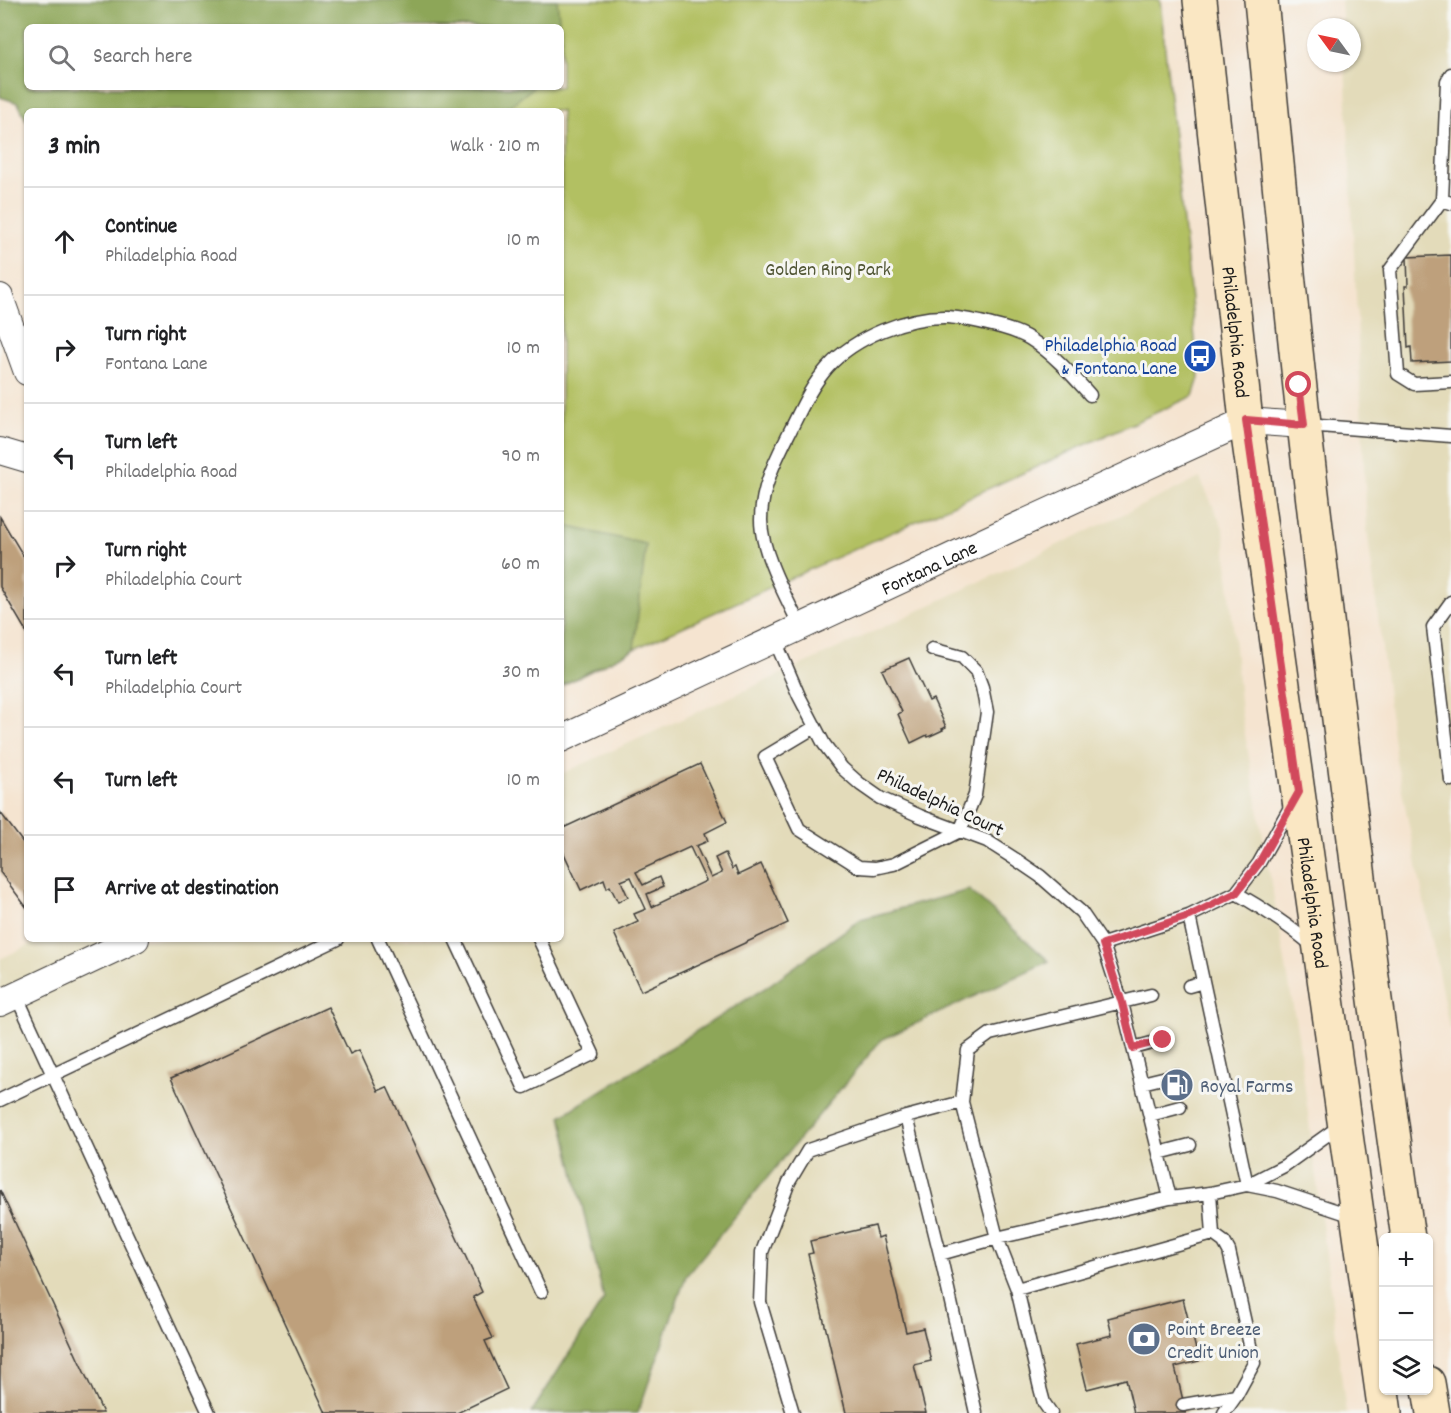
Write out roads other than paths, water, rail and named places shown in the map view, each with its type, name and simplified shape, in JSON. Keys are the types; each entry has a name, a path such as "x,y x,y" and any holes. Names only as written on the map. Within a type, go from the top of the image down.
{"main road":[{"name":"Philadelphia Road","path":"1200,0 1246,420 1385,1413"},
{"path":"1261,0 1304,425 1340,729 1407,1233"},
{"path":"1430,1395 1433,1413"}],"street":[{"path":"0,297 24,364"},
{"name":"Fontana Lane","path":"564,738 1246,420 1304,425"},
{"path":"0,451 24,457"},
{"path":"8,999 130,942"}],"lane":[{"path":"1451,74 1447,81 1447,201 1390,270 1398,374 1414,384 1451,382"},
{"path":"800,626 773,567 765,542 761,520 765,489 809,392 829,365 855,344 883,329 913,321 946,317 973,320 1004,328 1029,339 1050,354 1090,395"},
{"path":"1304,425 1451,436"},
{"path":"1451,602 1432,627 1451,780"},
{"name":"Philadelphia Court","path":"774,639 799,696 824,744 842,768 860,784 880,798 920,816 987,841 1040,876 1082,912 1103,944 1122,1003 1170,1198"},
{"path":"815,727 765,757 799,829 859,867 875,868 894,864 960,831 975,795 987,712 976,671 962,657 932,649"},
{"path":"1103,944 1189,916 1236,893 1259,863 1299,792"},
{"path":"1236,893 1283,922 1322,955"},
{"path":"1189,916 1220,1064 1221,1097 1230,1135 1247,1185"},
{"path":"0,1100 332,942"},
{"path":"379,942 541,1292"},
{"path":"456,942 524,1087 593,1054 540,942"},
{"path":"1189,986 1203,982"},
{"path":"1051,1413 1044,1403 1017,1289 997,1238 962,1102 968,1050 990,1034 1151,995"},
{"path":"8,999 53,1075 209,1413"},
{"path":"1200,1030 1213,1027"},
{"path":"1133,1048 1163,1040"},
{"path":"1207,1067 1220,1064"},
{"path":"1142,1083 1175,1075"},
{"path":"793,1413 760,1302 762,1252 789,1182 808,1150 906,1117 962,1102"},
{"path":"1150,1115 1180,1107"},
{"path":"906,1117 976,1413"},
{"path":"940,1254 997,1238 1170,1198 1247,1185 1284,1166 1345,1122"},
{"path":"1159,1153 1190,1145"},
{"path":"1247,1185 1277,1191 1358,1218"},
{"path":"1210,1192 1213,1234 1224,1242 1229,1251 1254,1363 1224,1413"},
{"path":"1017,1289 1213,1234"},
{"path":"1183,1405 1236,1395"}],"place":[{"name":"Philadelphia Road & Fontana Lane","path":"1200,356"},
{"name":"Royal Farms","path":"1177,1085"},
{"name":"Point Breeze Credit Union","path":"1144,1339"}],"park label":[{"name":"Golden Ring Park","path":"828,268"}]}
